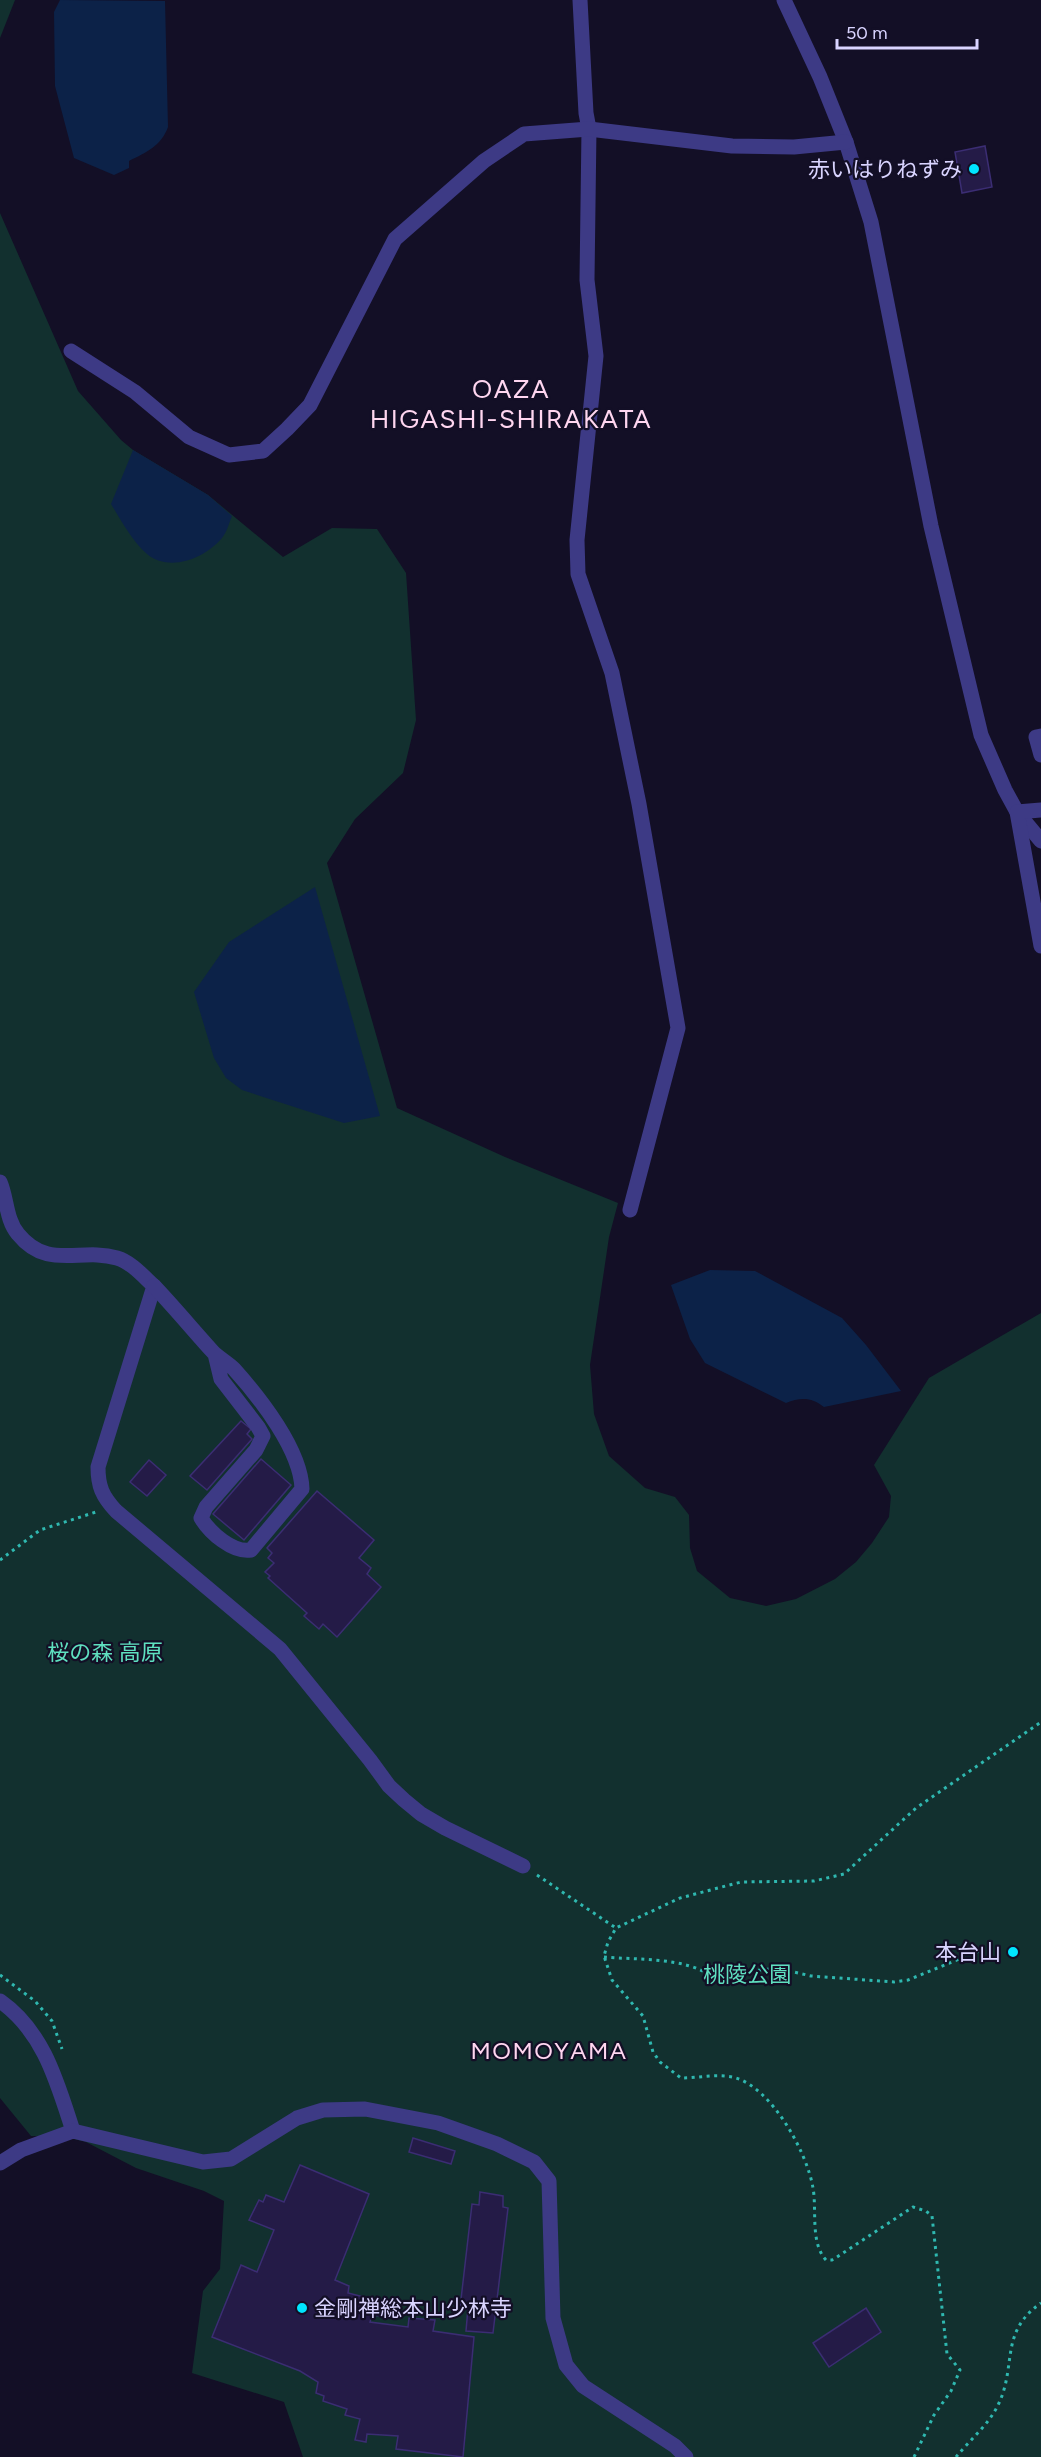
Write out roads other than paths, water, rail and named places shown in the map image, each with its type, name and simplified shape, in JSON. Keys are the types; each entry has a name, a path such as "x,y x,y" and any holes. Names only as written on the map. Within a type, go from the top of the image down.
{"street":[{"path":"580,0 586,113 590,129 587,280 596,356 577,540 578,574 612,672 639,804 678,1028 675,1048 630,1210"},
{"path":"784,0 820,77 846,142 871,222 931,526 981,735 1017,812 1041,841"},
{"path":"71,351 135,392 189,437 229,455 263,450 310,405 395,239 484,161 524,134 590,129 732,146 794,147 846,142"},
{"path":"1041,736 1036,737 1041,755"},
{"path":"1017,812 1041,810"},
{"path":"1017,812 1041,946"},
{"path":"0,1182 16,1233 34,1250 60,1257 118,1258 137,1269 215,1354 233,1368 279,1428 294,1454 301,1475 302,1489 251,1550 242,1552 206,1526 201,1518 206,1507 256,1450 263,1436 221,1378 215,1354"},
{"path":"154,1286 98,1467 98,1485 104,1498 280,1649 389,1786 404,1800 421,1814 445,1828 523,1866"},
{"path":"0,2001 33,2033 52,2067 73,2130"},
{"path":"0,2163 21,2150 73,2130 203,2162 231,2158 297,2118 323,2110 365,2109 438,2123 497,2144 534,2162 549,2181 553,2318 566,2366 583,2386 675,2446 686,2457"}],"water":[{"path":"60,0 165,1 168,127 157,144 129,161 129,168 114,175 74,158 55,86 54,12"},
{"path":"133,450 208,495 232,516 224,536 215,545 197,557 176,563 156,560 136,543 111,504"},
{"path":"315,887 380,1116 344,1123 242,1090 226,1078 214,1058 194,992 229,942"},
{"path":"710,1270 755,1271 842,1318 901,1391 824,1407 815,1401 806,1399 786,1403 705,1363 690,1339 671,1285"}],"place":[{"name":"赤いはりねずみ","path":"974,169"},
{"name":"本台山","path":"1013,1952"},
{"name":"金剛禅総本山少林寺","path":"302,2308"}],"district":[{"name":"OAZA HIGASHI-SHIRAKATA","path":"511,404"},
{"name":"MOMOYAMA","path":"549,2051"}],"park label":[{"name":"桜の森 高原","path":"105,1652"},
{"name":"桃陵公園","path":"747,1974"}]}
